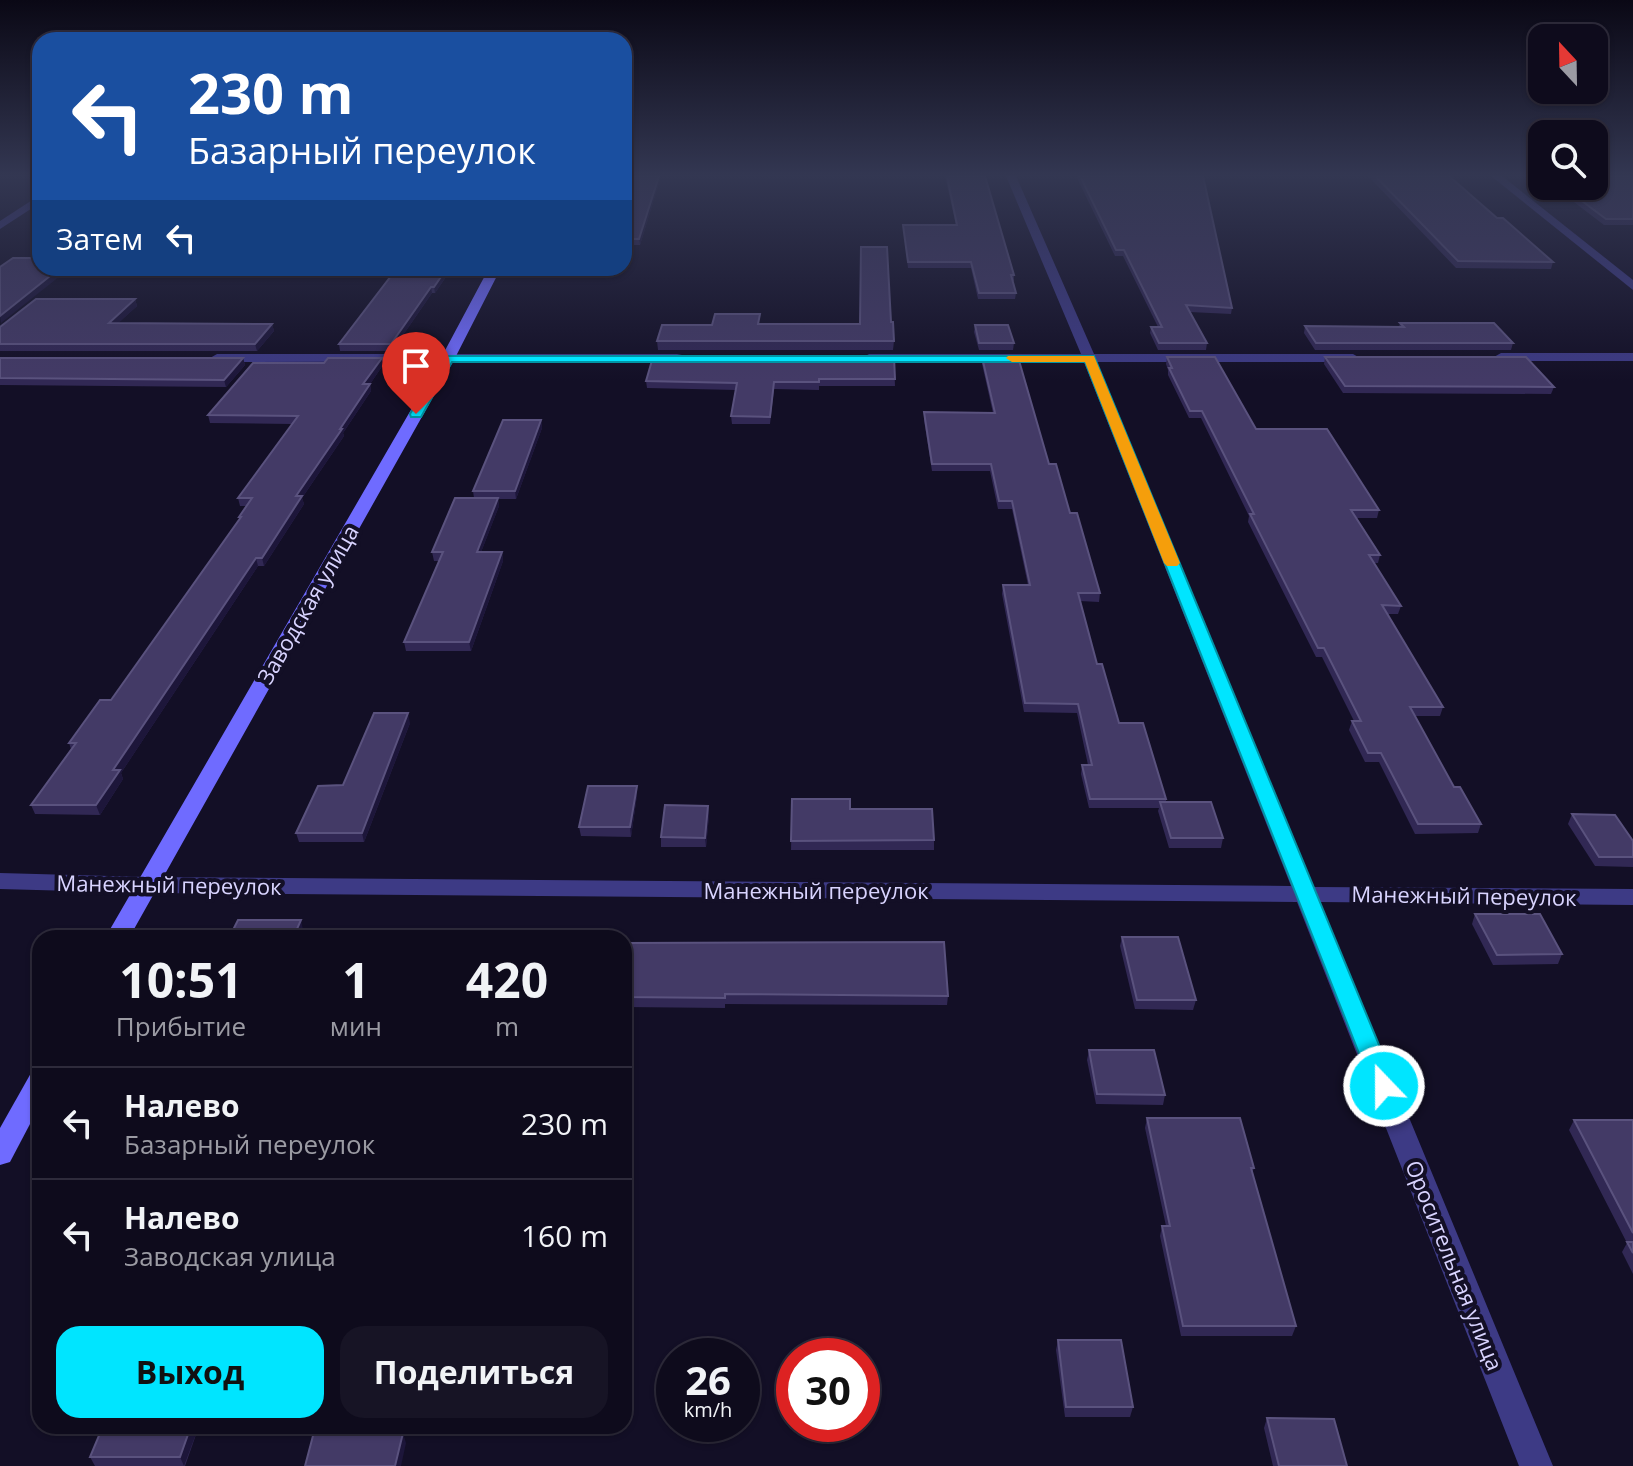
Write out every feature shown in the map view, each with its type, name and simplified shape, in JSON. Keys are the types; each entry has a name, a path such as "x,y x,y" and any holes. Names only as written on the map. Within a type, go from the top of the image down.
{"main road":[{"name":"Заводская улица","path":"121,930 448,358 491,276"},
{"path":"0,1154 32,1095"}],"street":[{"name":"Оросительная улица","path":"1040,244 1089,358 1536,1466"},
{"path":"1581,244 1633,286"},
{"path":"1489,357 1633,357"},
{"path":"208,358 698,358"},
{"path":"855,358 1361,358"},
{"name":"Манежный переулок","path":"0,881 146,885 1633,897"}],"building":[{"path":"906,244 1005,244 1016,293 979,293 971,262 908,262"},
{"path":"1113,244 1218,244 1232,308 1186,305 1207,343 1159,343 1151,327 1162,327 1124,250 1116,250"},
{"path":"1442,244 1533,244 1553,262 1458,261"},
{"path":"861,247 887,247 894,341 657,341 662,325 712,325 715,314 760,314 758,324 860,324"},
{"path":"13,258 32,258 32,276 50,276 0,316 0,267"},
{"path":"391,276 442,276 391,344 339,344"},
{"path":"36,299 135,299 109,323 272,324 255,344 0,344 0,327"},
{"path":"1400,323 1494,323 1513,343 1316,343 1305,326 1404,327"},
{"path":"975,325 1008,325 1014,343 979,343"},
{"path":"653,357 894,357 895,379 774,382 770,417 731,416 737,383 646,381"},
{"path":"982,357 1018,357 1049,464 1056,464 1070,513 1077,513 1100,593 1078,593 1097,664 1102,664 1119,723 1143,723 1166,799 1090,799 1082,765 1092,765 1078,704 1025,703 1003,585 1030,585 1012,501 999,501 991,464 932,464 924,412 995,413"},
{"path":"1167,357 1215,357 1256,429 1327,429 1379,510 1351,510 1380,555 1369,555 1401,606 1382,605 1443,707 1410,707 1454,787 1460,787 1481,824 1418,824 1381,753 1368,753 1352,721 1361,721 1324,648 1318,648 1202,411 1190,411 1169,368 1172,368"},
{"path":"1325,357 1526,357 1554,387 1345,386"},
{"path":"0,358 243,358 224,380 0,378"},
{"path":"328,358 382,358 363,384 370,384 296,496 302,496 262,558 256,558 113,770 120,770 96,805 31,805 76,743 69,743 100,700 111,700 241,517 252,498 238,498 298,416 208,415 253,363 324,363"},
{"path":"503,420 541,420 515,491 473,491"},
{"path":"455,498 498,498 477,552 502,552 469,642 404,642 443,552 432,552"},
{"path":"374,713 408,713 362,833 296,833 318,786 343,785"},
{"path":"588,786 637,786 630,827 579,827"},
{"path":"792,799 850,799 850,809 932,809 934,840 791,841"},
{"path":"1160,802 1211,802 1223,838 1171,838"},
{"path":"665,805 708,806 705,838 661,837"},
{"path":"1572,814 1615,815 1633,841 1633,857 1599,857"},
{"path":"1475,914 1540,914 1562,954 1497,955"},
{"path":"238,920 301,920 297,930 233,930"},
{"path":"1122,937 1178,937 1196,1000 1137,1000"},
{"path":"944,942 948,996 725,994 725,998 632,997 632,943"},
{"path":"1089,1050 1154,1050 1165,1095 1097,1094"},
{"path":"1147,1118 1240,1118 1296,1326 1183,1326 1162,1226 1170,1226"},
{"path":"1574,1120 1633,1120 1633,1233"},
{"path":"1058,1340 1121,1340 1133,1407 1066,1407"},
{"path":"1267,1418 1334,1419 1347,1466 1279,1466"},
{"path":"100,1434 188,1434 180,1457 90,1457"},
{"path":"313,1434 403,1434 395,1466 305,1466"}],"slow traffic":[{"path":"1012,358 1089,358 1172,563"}],"route":[{"path":"416,414 448,358 1089,358 1384,1086"}]}
